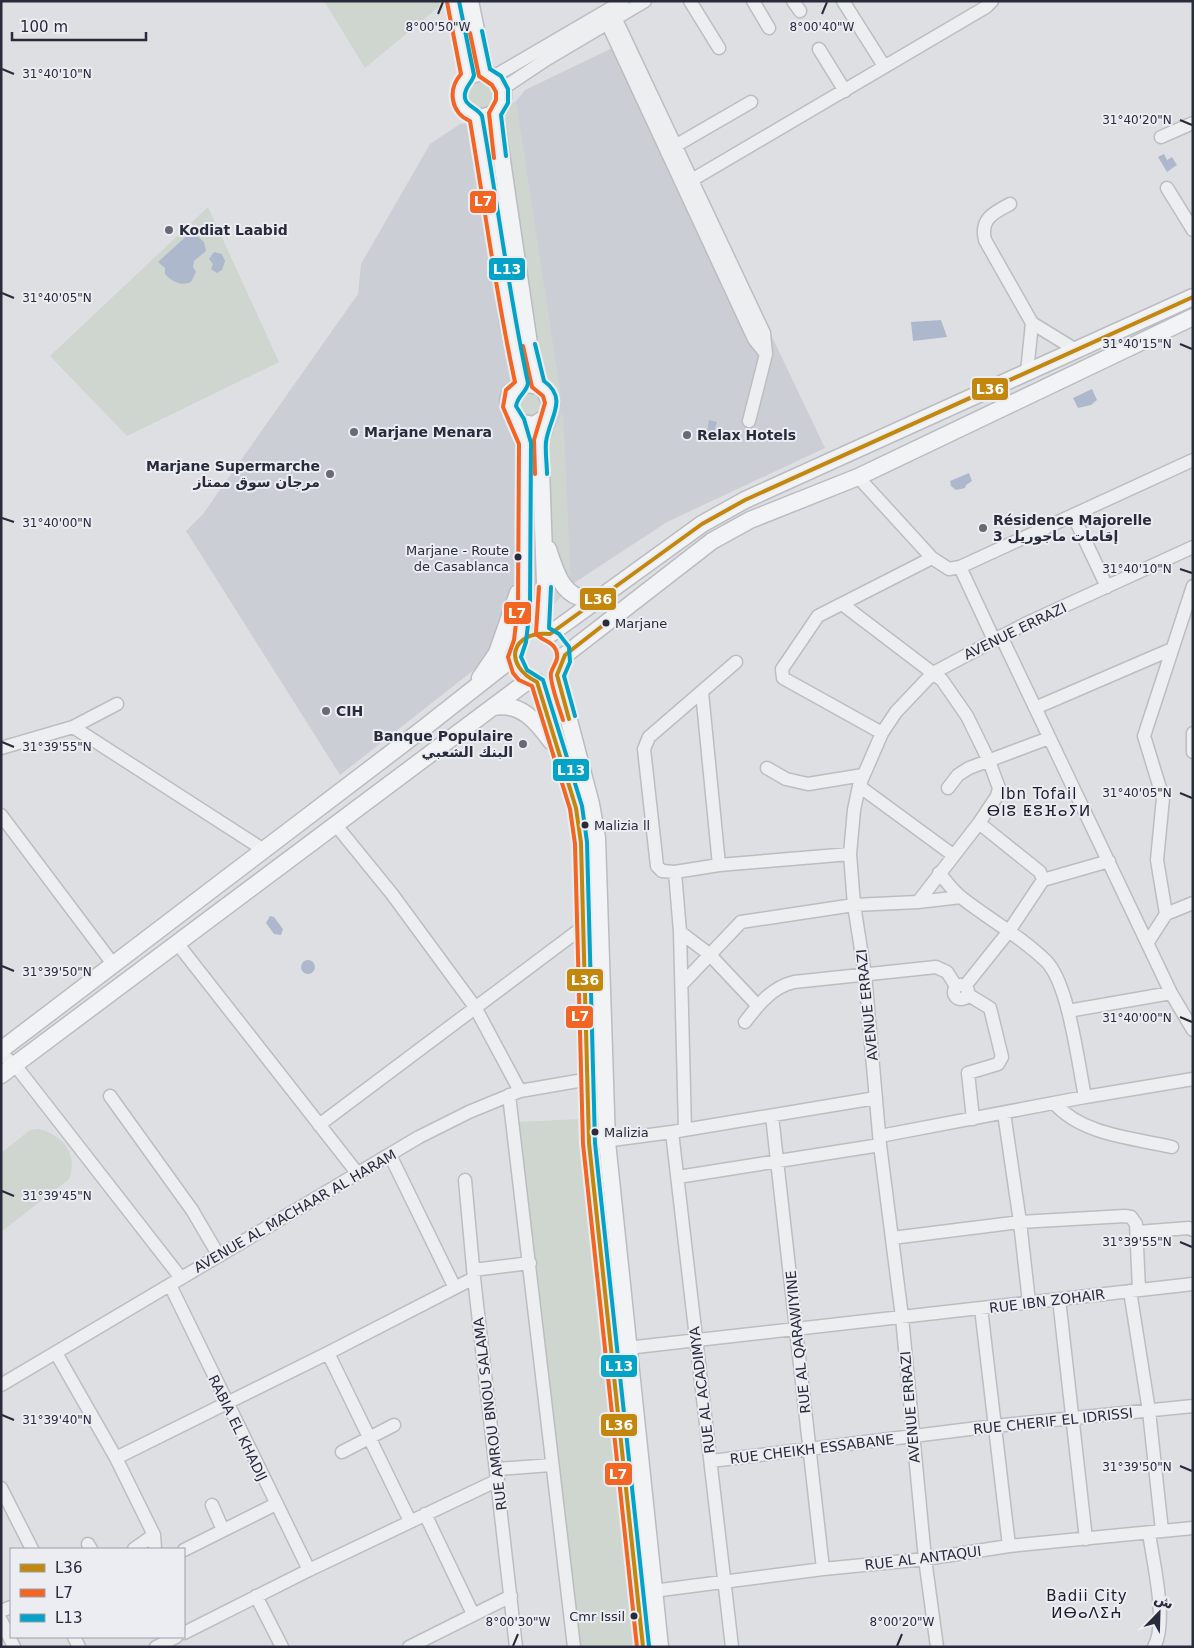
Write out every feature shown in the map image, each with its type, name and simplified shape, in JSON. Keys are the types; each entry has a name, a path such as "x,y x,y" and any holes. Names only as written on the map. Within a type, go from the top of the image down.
{"main road":[{"path":"453,1 468,76 460,86 458,99 463,110 482,118 495,113 502,102 470,1"},
{"path":"468,76 494,80"},
{"path":"495,113 532,364 530,384"},
{"path":"476,117 508,322 530,384 548,392 550,398 551,407 540,442 546,633"},
{"path":"520,641 526,636 546,633 605,596 702,524 745,500 1193,297"},
{"path":"565,655 712,541 750,520 858,476 1193,317"},
{"path":"1,1050 514,657 520,641 524,607 525,443 518,422 509,407 509,400 512,393 530,384"},
{"path":"518,422 534,425 548,416"},
{"path":"543,535 557,573 568,590 580,598 605,596"},
{"path":"469,693 497,653 509,623 520,583 525,554"},
{"path":"1,1075 493,707 533,681 544,682 557,675 564,662 565,655 560,642 546,633"},
{"path":"514,657 518,669 533,681 559,753 576,808 581,843 589,1144 643,1647"},
{"path":"557,675 591,804 597,838 607,1142 627,1348 660,1647"},
{"path":"493,707 510,706 527,713 541,728 559,753"}],"street":[{"path":"494,80 512,81 613,10 645,1"},
{"path":"690,1 719,48"},
{"path":"753,1 769,28"},
{"path":"843,1 884,66"},
{"path":"687,184 986,7 992,1"},
{"path":"613,10 675,146 687,184"},
{"path":"613,10 754,338 766,354 749,421"},
{"path":"819,49 845,91"},
{"path":"675,146 751,102"},
{"path":"1161,137 1193,123"},
{"path":"1167,188 1193,230"},
{"path":"1010,204 989,216 983,228 984,234 1032,323 1076,350"},
{"path":"1028,372 1032,323"},
{"path":"858,476 932,558 949,569 960,567 1193,460"},
{"path":"1073,515 1107,587"},
{"name":"AVENUE ERRAZI","path":"937,1647 925,1559 902,1317 880,1141 865,975 854,906 850,854 854,810 861,781 882,733 909,695 933,673 997,638 1193,547"},
{"path":"882,733 783,678 781,674 812,622 818,616 932,558"},
{"path":"960,567 1035,708 1171,993 1193,1030"},
{"path":"1166,914 1157,860 1163,798 1144,736 1193,586"},
{"path":"842,604 942,680 957,698 989,761 998,792 980,823 938,873 918,902"},
{"path":"1035,708 1172,649"},
{"path":"736,662 649,737 644,749 657,866 662,871 675,872 719,865 850,854"},
{"path":"702,692 719,865"},
{"path":"1,748 73,727 117,704"},
{"path":"73,727 264,850"},
{"path":"1192,753 1193,733"},
{"path":"948,788 962,771 1049,738"},
{"path":"767,768 786,779 808,784 861,781 953,855"},
{"path":"1,815 112,964"},
{"path":"980,823 1040,872 1043,880"},
{"path":"335,824 392,894 475,1008 515,1093 530,1263 574,1647"},
{"path":"963,989 1010,931 1043,880 1109,861"},
{"path":"675,872 680,932 685,1130"},
{"path":"938,873 961,897 1010,931 1047,963 1058,980 1068,1012 1085,1096"},
{"path":"682,984 741,922 854,906 961,897"},
{"path":"1148,942 1166,914 1193,903"},
{"path":"319,1125 583,927"},
{"path":"680,932 709,954 758,1006"},
{"path":"177,943 358,1174"},
{"path":"744,1022 758,1006 782,985 794,982 936,967 947,972 963,989 990,1008 1002,1057 998,1064 968,1073 974,1119"},
{"path":"1068,1012 1171,993"},
{"path":"1,1054 15,1065 181,1278"},
{"name":"AVENUE AL MACHAAR AL HARAM","path":"1,1385 358,1174 469,1112 515,1093 604,1077"},
{"path":"678,1177 778,1161 880,1141 1085,1096 1193,1079"},
{"path":"110,1096 192,1210 219,1256"},
{"path":"589,1144 876,1098"},
{"path":"1055,1104 1065,1115 1082,1124 1172,1147"},
{"path":"1004,1113 1020,1222 1029,1302"},
{"name":"RUE AL QARAWIYINE","path":"772,1116 823,1569"},
{"name":"RUE AL ACADIMYA","path":"672,1132 732,1647"},
{"path":"390,1156 454,1286"},
{"name":"RUE AMROU BNOU SALAMA","path":"465,1180 473,1274 498,1474 516,1647"},
{"path":"892,1238 1020,1222 1125,1216 1134,1220 1137,1232 1135,1291 1162,1531"},
{"path":"1137,1232 1189,1228 1193,1230"},
{"path":"116,1458 328,1353 473,1274 530,1263"},
{"name":"RUE IBN ZOHAIR","path":"627,1348 1193,1284"},
{"name":"RABIA EL KHADIJ","path":"170,1285 309,1570"},
{"path":"1059,1299 1086,1539"},
{"path":"981,1308 1009,1546"},
{"path":"56,1353 116,1458 154,1535 155,1548"},
{"path":"328,1353 410,1521"},
{"name":"RUE CHERIF EL IDRISSI","path":"913,1436 1193,1406"},
{"path":"342,1452 394,1425"},
{"name":"RUE CHEIKH ESSABANE","path":"711,1461 913,1436"},
{"path":"185,1632 425,1514 498,1474 552,1465"},
{"path":"1,1488 7,1511 31,1548"},
{"path":"185,1549 276,1504"},
{"path":"212,1505 223,1530"},
{"path":"425,1514 473,1614"},
{"name":"RUE AL ANTAQUI","path":"653,1591 823,1569 925,1559 1009,1546 1193,1528"},
{"path":"1149,1533 1160,1617 1160,1631 1154,1647"},
{"path":"135,1548 154,1535"},
{"path":"256,1596 282,1647"},
{"path":"409,1647 511,1596"},
{"path":"1,1620 14,1647"},
{"path":"156,1647 174,1638"}],"shaded area":[{"path":"324,1 438,1 440,6 365,68"},
{"path":"633,38 702,206 774,341 825,448 667,522 571,585 507,644 340,775 186,531 203,514 358,294 361,264 430,144 460,124 489,120 516,101 525,90"},
{"path":"480,79 491,83 495,94 491,105 480,109 469,105 465,94 469,83"},
{"path":"516,101 561,397 554,388 539,379 500,121"},
{"path":"208,207 279,362 127,436 50,356"},
{"path":"525,390 546,397 540,417 523,416 519,411 518,400"},
{"path":"563,412 571,585 552,607 545,437 556,427"},
{"path":"582,1119 634,1647 578,1647 516,1122"},
{"path":"38,1129 54,1135 66,1146 72,1161 69,1179 1,1232 1,1153 30,1130"}],"water":[{"path":"1164,154 1167,160 1172,157 1177,165 1167,172 1158,157"},
{"path":"192,231 204,242 206,251 194,261 193,267 196,272 191,282 177,283 165,274 165,268 158,262"},
{"path":"214,252 222,254 225,261 222,270 217,273 211,269 213,264 209,259"},
{"path":"941,320 947,337 913,341 911,322"},
{"path":"1092,389 1097,400 1091,405 1078,408 1073,398"},
{"path":"709,420 717,422 712,440 706,438"},
{"path":"969,473 972,481 965,488 956,490 951,486 950,481"},
{"path":"270,916 274,917 283,929 281,935 274,934 266,923"},
{"path":"305,960 311,960 315,967 311,974 305,974 301,970 301,964"}],"transit line":[{"name":"L13","path":"459,1 474,75 466,90 465,99 482,116 515,317 528,383 516,406 524,419 531,443 530,607 526,642 521,657 527,670 543,680 582,806 587,842 595,1143 649,1646"},
{"name":"L7","path":"447,2 461,74 454,87 453,100 459,113 470,121 496,285 515,382 506,390 503,407 519,444 518,607 514,640 508,657 513,673 519,680 532,686 570,809 575,844 583,1144 637,1647"},
{"name":"L13","path":"482,31 490,69 501,76 508,89 508,103 501,115 506,156"},
{"name":"L7","path":"470,33 479,76 492,85 496,92 496,100 489,113 494,158"},
{"name":"L36","path":"643,1647 589,1143 581,843 576,808 537,682 526,675 519,667 515,658 516,650 527,637 537,634 550,634 702,524 745,500 1193,297"},
{"name":"L13","path":"535,344 544,381 551,388 556,402 556,409 546,442 547,474"},
{"name":"L7","path":"523,346 532,387 543,396 545,403 534,440 535,474"},
{"name":"L7","path":"539,587 536,633 540,638 552,644 556,650 557,660 551,677 563,720"},
{"name":"L13","path":"551,587 549,628 559,634 569,647 570,662 564,676 575,716"},
{"name":"L36","path":"569,719 557,675 565,655 606,623"}],"place":[{"name":"Kodiat Laabid","path":"169,230"},
{"name":"Marjane Menara","path":"354,432"},
{"name":"Relax Hotels","path":"687,435"},
{"name":"Marjane Supermarche مرجان سوق ممتاز","path":"330,474"},
{"name":"Résidence Majorelle إقامات ماجوريل 3","path":"983,528"},
{"name":"Marjane - Route de Casablanca","path":"518,557"},
{"name":"Marjane","path":"606,623"},
{"name":"CIH","path":"326,711"},
{"name":"Banque Populaire البنك الشعبي","path":"523,744"},
{"name":"Malizia ll","path":"585,825"},
{"name":"Malizia","path":"595,1132"},
{"name":"Cmr Issil","path":"634,1616"}],"district":[{"name":"Ibn Tofail ⴱⵏⵓ ⵟⵓⴼⴰⵢⵍ","path":"1039,802"},
{"name":"Badii City ⵍⴱⴰⴷⵉⵄ","path":"1087,1604"}]}
